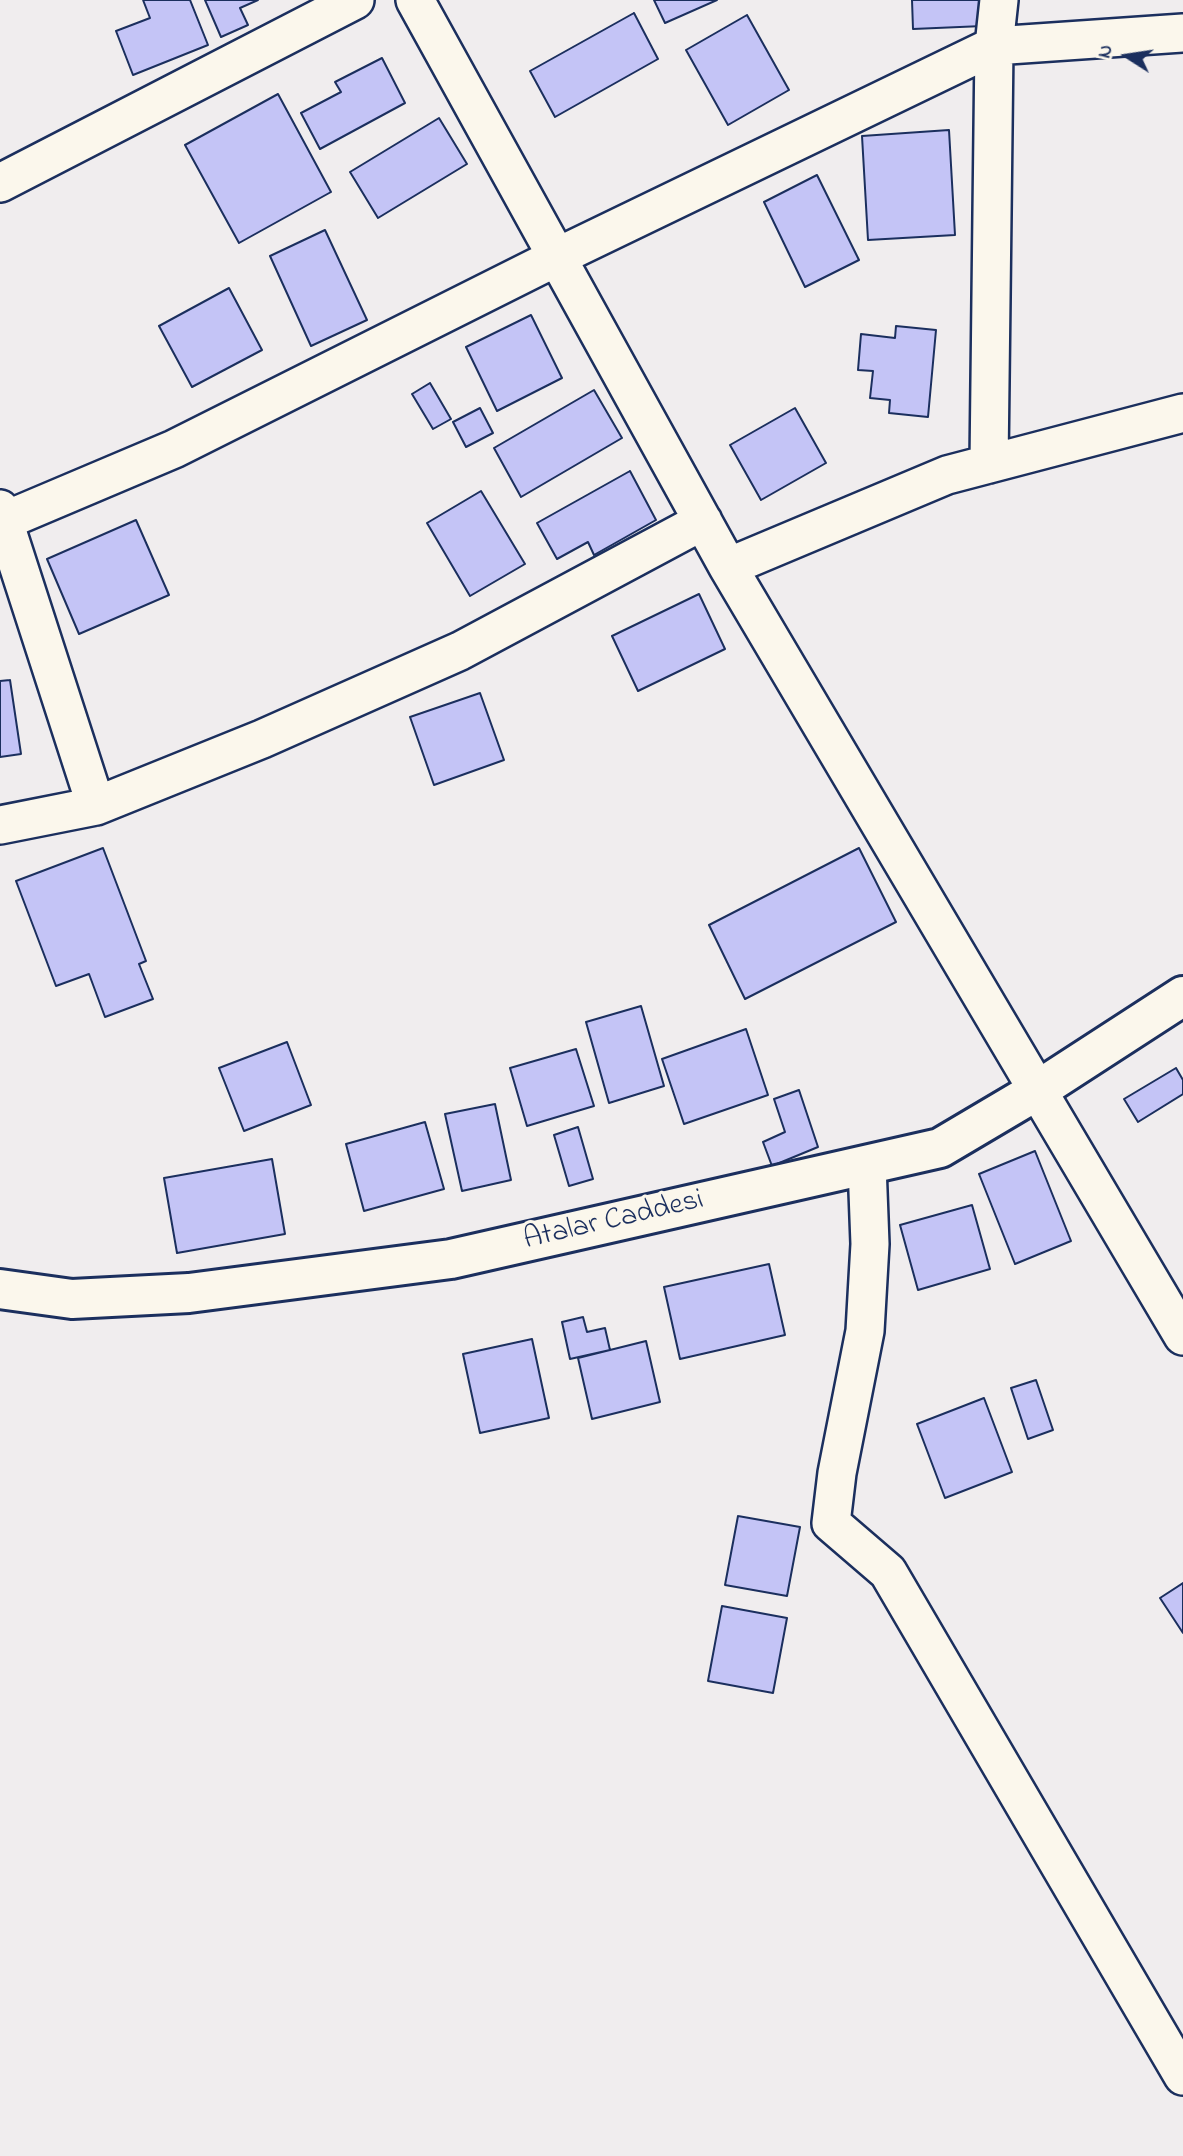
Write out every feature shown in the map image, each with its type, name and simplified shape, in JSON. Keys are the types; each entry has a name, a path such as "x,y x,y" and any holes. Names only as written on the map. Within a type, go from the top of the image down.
{"street":[{"path":"0,183 355,0"},
{"path":"415,0 559,256 728,567 1183,1336"},
{"path":"989,464 994,46 999,0"},
{"path":"96,806 2,515 174,449 559,256 994,46 1183,33"},
{"path":"728,567 947,475 1183,413"},
{"path":"0,825 96,806 262,739 460,652 703,521"},
{"name":"Atalar Caddesi","path":"0,1289 72,1299 189,1293 451,1259 940,1148 1038,1090 1183,996"},
{"path":"867,1165 870,1244 865,1331 837,1473 831,1522 888,1572 1183,2076"}],"building":[{"path":"143,0 190,0 208,45 133,75 116,31 150,18"},
{"path":"205,0 258,0 240,8 248,25 221,37"},
{"path":"654,0 717,0 665,23"},
{"path":"912,0 983,0 983,26 913,29"},
{"path":"634,13 658,59 555,117 530,71"},
{"path":"747,15 789,90 728,125 686,50"},
{"path":"382,58 405,103 320,149 301,113 341,92 335,82"},
{"path":"278,94 331,192 239,243 185,145"},
{"path":"439,118 467,164 378,218 350,172"},
{"path":"949,130 955,235 868,240 862,136"},
{"path":"817,175 859,260 805,287 764,202"},
{"path":"325,230 367,320 311,346 270,256"},
{"path":"229,288 262,350 192,387 159,326"},
{"path":"531,315 562,378 497,411 466,347"},
{"path":"896,326 936,330 928,417 889,413 890,400 870,398 873,371 858,370 861,334 895,338"},
{"path":"430,383 451,419 433,429 412,394"},
{"path":"594,390 622,438 521,497 494,448"},
{"path":"480,408 493,433 466,447 453,422"},
{"path":"795,408 826,463 761,500 730,445"},
{"path":"630,471 656,520 594,555 588,542 557,559 537,523"},
{"path":"481,491 525,564 470,596 427,523"},
{"path":"136,520 169,595 79,634 47,559"},
{"path":"699,594 725,649 638,691 612,636"},
{"path":"10,680 21,754 0,757 0,681"},
{"path":"480,693 504,760 434,785 410,717"},
{"path":"103,848 146,961 139,964 153,999 105,1017 89,974 56,986 16,881"},
{"path":"859,848 896,922 745,999 709,925"},
{"path":"641,1006 664,1086 609,1103 586,1022"},
{"path":"746,1029 768,1095 684,1124 662,1059"},
{"path":"287,1042 311,1105 244,1131 219,1068"},
{"path":"576,1049 594,1106 527,1126 510,1068"},
{"path":"1176,1068 1183,1080 1183,1094 1138,1122 1124,1099"},
{"path":"799,1090 818,1147 772,1166 763,1142 785,1132 774,1099"},
{"path":"495,1104 511,1180 462,1191 445,1114"},
{"path":"425,1122 444,1189 364,1211 346,1144"},
{"path":"578,1127 593,1179 569,1186 554,1135"},
{"path":"1035,1151 1071,1241 1015,1264 979,1174"},
{"path":"272,1159 285,1234 177,1253 164,1178"},
{"path":"972,1205 990,1269 918,1290 900,1225"},
{"path":"769,1264 785,1335 680,1359 664,1287"},
{"path":"583,1317 587,1332 605,1328 610,1350 570,1359 562,1322"},
{"path":"532,1339 549,1418 480,1433 463,1354"},
{"path":"646,1341 660,1402 592,1419 578,1358"},
{"path":"1036,1380 1053,1430 1028,1439 1011,1388"},
{"path":"984,1398 1012,1472 945,1498 917,1424"},
{"path":"738,1516 800,1527 787,1596 725,1585"},
{"path":"1183,1583 1183,1633 1160,1598"},
{"path":"722,1606 787,1618 773,1693 708,1681"}]}
